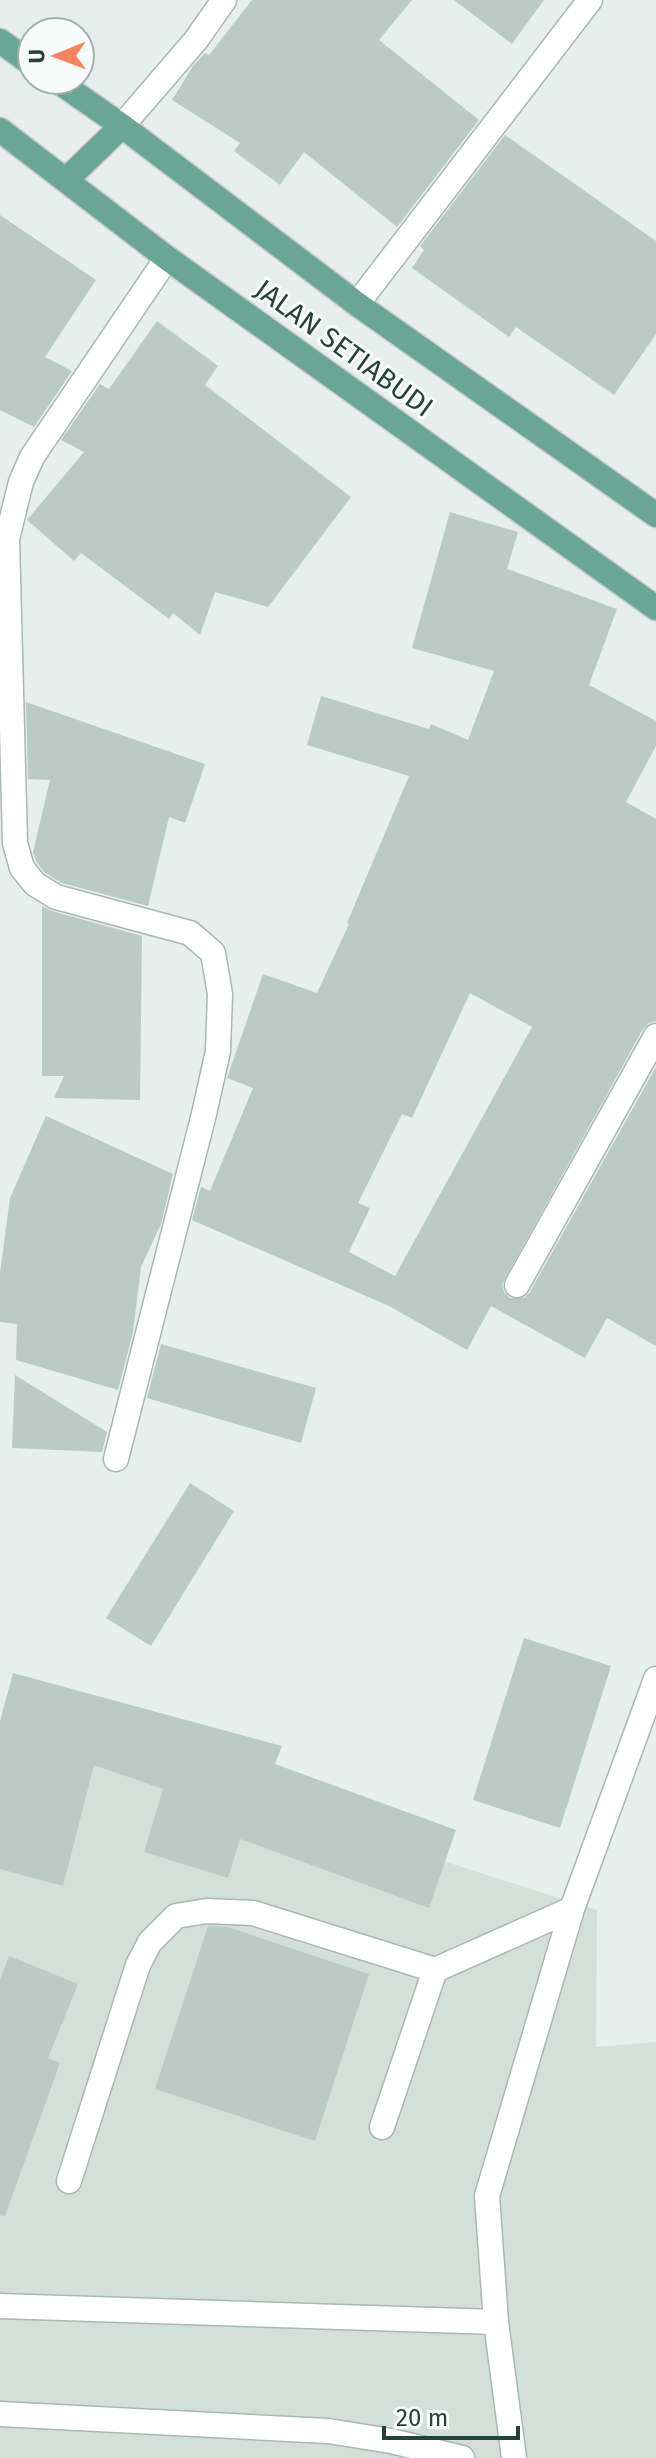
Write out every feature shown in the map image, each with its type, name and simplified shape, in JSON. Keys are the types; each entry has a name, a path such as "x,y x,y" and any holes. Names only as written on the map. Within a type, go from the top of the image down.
{"main road":[{"name":"JALAN SETIABUDI","path":"79,96 357,304 656,515"},
{"path":"66,180 122,126"},
{"name":"JALAN SETIABUDI","path":"0,130 167,258 656,608"}],"street":[{"path":"122,126 196,40 224,0"},
{"path":"357,304 590,0"},
{"path":"116,1459 204,1114 218,1051 220,994 213,953 190,933 56,897 35,884 22,868 15,843 7,539 21,482 32,457 167,258"},
{"path":"517,1285 656,1036"},
{"path":"514,2458 496,2322 487,2196 572,1909 656,1679"},
{"path":"69,2181 138,1965 150,1942 176,1916 207,1911 253,1913 435,1970 572,1909"},
{"path":"382,2127 435,1970"},
{"path":"0,2306 496,2322"},
{"path":"0,2414 328,2431 391,2441 462,2458"}],"shaded area":[{"path":"0,1720 597,1910 596,2047 656,2042 656,2458 0,2458"}],"building":[{"path":"252,0 412,0 379,40 479,120 397,227 304,152 280,185 234,151 240,143 172,100 193,66 205,53 209,55"},
{"path":"454,0 544,0 512,44"},
{"path":"505,135 656,241 656,334 614,395 516,327 509,337 412,268 424,250 420,246"},
{"path":"0,215 96,280 45,357 72,371 34,427 0,410"},
{"path":"157,321 218,366 205,385 351,497 268,607 215,592 200,635 173,613 169,619 81,553 74,561 27,520 84,452 61,440 100,384 109,389"},
{"path":"450,512 518,532 507,569 617,609 589,685 656,721 656,746 626,802 656,819 656,1021 643,1029 502,1284 510,1298 524,1298 530,1292 656,1067 656,1346 607,1318 585,1358 491,1306 467,1350 389,1306 192,1220 201,1187 210,1191 253,1088 227,1078 263,974 317,993 349,924 409,776 307,745 321,696 429,729 431,724 468,740 494,671 412,648","holes":["470,993 532,1027 395,1276 349,1252 370,1208 358,1203 402,1114 412,1118"]},
{"path":"26,702 205,764 185,823 169,817 148,906 62,883 45,873 36,861 33,852 50,780 28,779"},
{"path":"42,906 142,936 140,1100 54,1098 64,1076 42,1076"},
{"path":"46,1116 173,1174 161,1224 141,1267 133,1332 118,1390 16,1360 17,1324 0,1322 0,1273 10,1198"},
{"path":"161,1344 316,1388 301,1443 147,1398"},
{"path":"15,1375 107,1432 102,1452 12,1448"},
{"path":"190,1483 234,1511 151,1646 106,1618"},
{"path":"524,1638 611,1666 560,1828 473,1800"},
{"path":"13,1673 282,1746 275,1764 456,1830 429,1908 240,1839 228,1878 144,1852 163,1789 94,1765 63,1886 0,1869 0,1721"},
{"path":"208,1926 228,1927 369,1974 315,2141 155,2089"},
{"path":"9,1956 78,1984 48,2058 60,2063 5,2216 0,2215 0,1980"}]}
